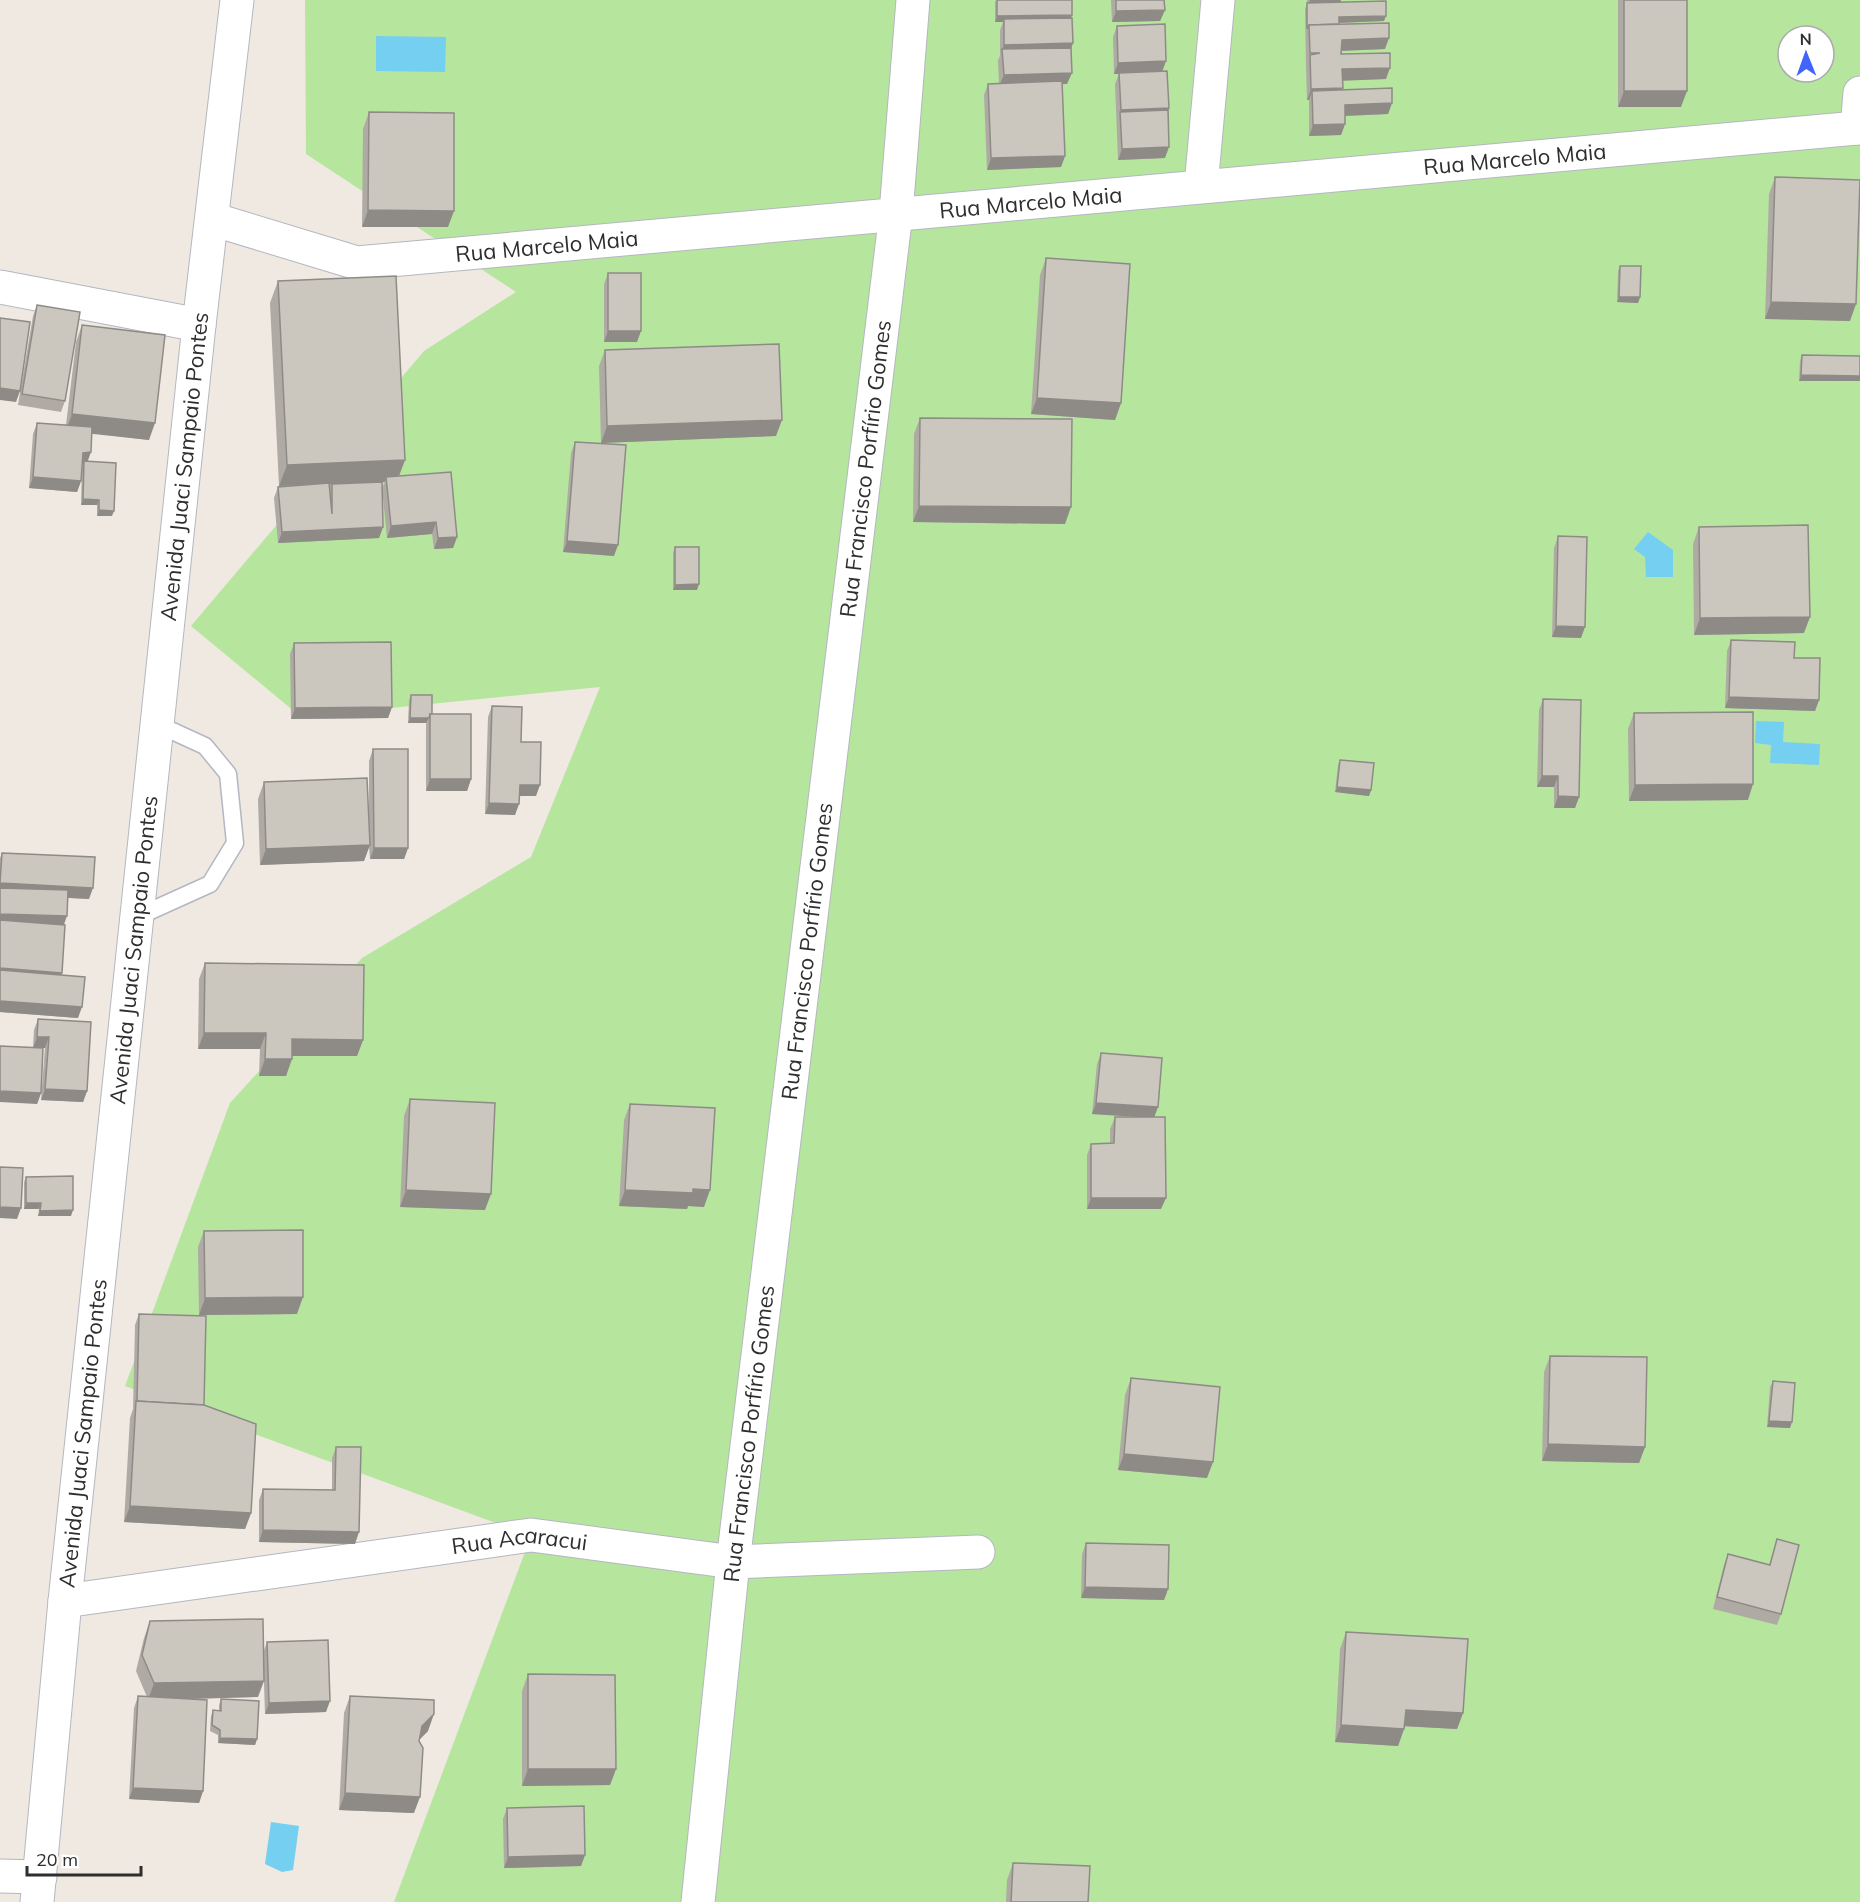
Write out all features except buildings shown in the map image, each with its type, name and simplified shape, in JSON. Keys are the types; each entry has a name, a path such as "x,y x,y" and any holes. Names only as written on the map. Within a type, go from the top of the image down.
{"street":[{"name":"Avenida Juaci Sampaio Pontes","path":"38,1889 65,1601 199,325 237,0"},
{"name":"Rua Francisco Porfírio Gomes","path":"698,1902 734,1562 896,213 913,0"},
{"path":"1201,186 1218,0"},
{"path":"1858,131 1860,93"},
{"name":"Rua Marcelo Maia","path":"212,219 357,263 1201,186 1858,131"},
{"path":"0,287 199,325"},
{"name":"Rua Acaracui","path":"65,1601 531,1536 734,1562 978,1552"},
{"path":"0,1876 38,1889"}],"lane":[{"path":"137,917 210,884 235,843 228,774 205,746 157,724"}],"green space":[{"path":"305,0 1860,0 1860,1902 394,1902 531,1536 125,1386 230,1103 362,958 531,857 600,687 301,717 191,626 424,351 516,292 306,154"}],"water":[{"path":"376,36 446,37 445,72 376,71"},
{"path":"1648,532 1673,550 1673,577 1646,577 1645,557 1634,549"},
{"path":"1756,721 1784,722 1783,742 1820,744 1819,765 1770,763 1771,745 1755,743"},
{"path":"271,1822 299,1826 293,1870 282,1872 265,1864"}]}
